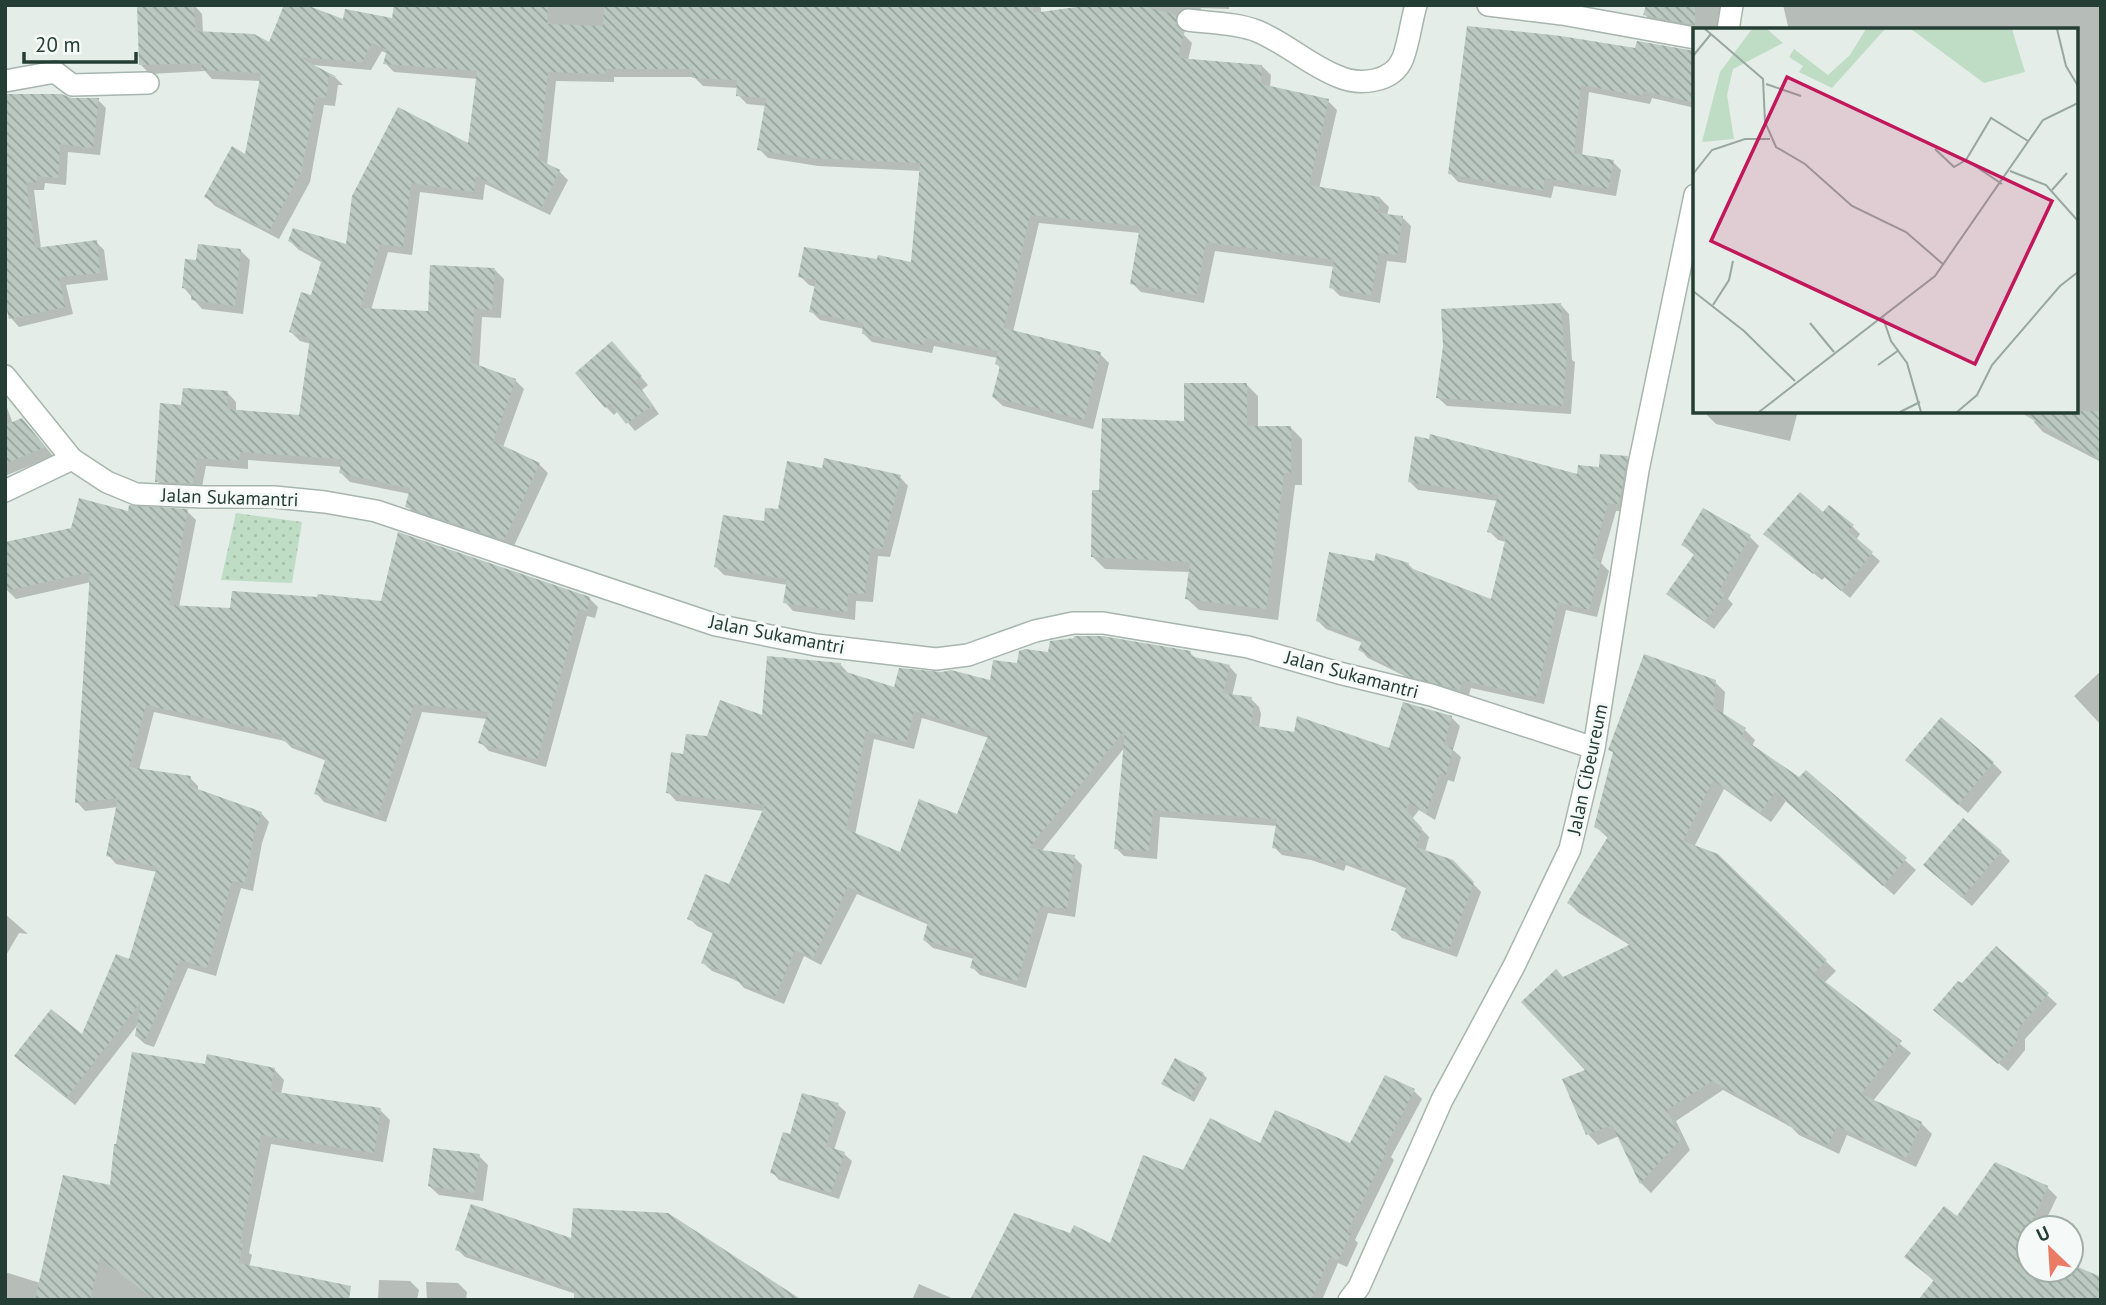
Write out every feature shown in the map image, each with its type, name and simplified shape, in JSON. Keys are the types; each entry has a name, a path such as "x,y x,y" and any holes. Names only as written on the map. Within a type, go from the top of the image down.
{"street":[{"path":"1188,20 1255,30 1292,48 1335,76 1363,81 1387,76 1403,60 1416,5"},
{"path":"1488,5 1562,14 1693,38"},
{"path":"1728,28 1732,5"},
{"path":"5,81 55,72 72,85 148,83"},
{"name":"Jalan Cibeureum","path":"1359,1295 1442,1100 1514,966 1570,849 1594,748 1638,470 1693,205"},
{"name":"Jalan Sukamantri","path":"5,376 72,459 107,482 136,494 275,497 376,511 716,625 816,645 936,659 968,655 1035,631 1073,623 1103,623 1248,647 1431,695 1594,748"},
{"path":"5,491 72,459"}],"green space":[{"path":"236,513 302,522 292,583 221,580"}],"building":[{"path":"137,5 194,5 195,31 254,34 269,42 284,5 306,5 343,19 345,9 392,18 394,5 548,5 547,24 603,26 604,5 1033,5 1033,13 1091,5 1138,5 1176,15 1176,26 1184,32 1178,58 1262,65 1261,84 1329,99 1309,185 1380,197 1378,213 1403,216 1397,255 1379,253 1371,295 1329,288 1334,260 1206,242 1196,295 1130,284 1140,226 1030,215 998,351 925,338 924,345 862,334 863,323 809,312 816,280 798,277 804,247 877,259 878,255 911,262 920,163 808,158 757,150 766,98 736,96 737,80 692,78 693,69 606,69 605,74 548,72 538,159 560,170 541,208 476,176 474,192 411,183 403,247 380,244 360,308 428,311 430,265 495,268 492,310 474,309 470,362 516,379 493,441 540,463 504,540 405,507 410,488 339,473 342,459 240,452 239,461 197,458 193,483 155,482 160,403 181,405 183,388 228,391 227,409 299,415 310,338 289,332 301,292 311,295 322,259 288,241 293,228 346,244 352,196 398,107 468,143 477,71 383,64 387,50 372,43 362,62 298,57 337,77 329,76 326,98 316,97 301,172 269,231 204,197 232,146 245,154 261,73 201,70 202,63 139,65"},
{"path":"1646,5 1695,5 1695,25 1643,15"},
{"path":"1467,26 1561,36 1635,48 1637,41 1693,51 1693,103 1643,91 1642,96 1581,85 1574,153 1614,160 1608,189 1545,178 1543,191 1448,174"},
{"path":"5,94 61,94 72,98 99,98 93,148 60,144 58,178 37,176 37,183 26,182 35,248 97,240 100,273 59,277 65,307 9,319 5,302"},
{"path":"198,244 241,249 235,306 191,300 192,289 182,288 185,259 196,260"},
{"path":"1561,303 1564,351 1567,351 1563,406 1436,398 1443,346 1441,309"},
{"path":"1004,328 1101,352 1084,420 992,397 1000,366 995,364"},
{"path":"612,341 642,376 635,381 653,405 626,424 610,403 605,408 575,373"},
{"path":"1184,383 1247,383 1247,426 1291,426 1291,473 1284,473 1266,609 1185,599 1190,562 1091,557 1092,490 1099,490 1102,418 1184,421"},
{"path":"2101,411 2101,460 2021,413"},
{"path":"22,418 45,447 5,464 5,425"},
{"path":"1430,434 1577,474 1578,465 1599,467 1600,454 1628,456 1619,504 1608,503 1592,558 1601,561 1589,610 1558,602 1536,697 1462,680 1460,690 1410,677 1358,650 1363,639 1316,621 1329,552 1374,561 1376,553 1409,563 1408,567 1491,599 1506,537 1487,532 1498,495 1408,482 1415,436 1429,439"},
{"path":"824,458 901,475 882,549 870,548 865,594 848,593 847,612 783,603 787,579 714,567 723,515 764,521 765,508 778,509 787,461 822,468"},
{"path":"1800,492 1823,512 1829,505 1854,525 1848,531 1873,552 1841,591 1816,570 1813,574 1763,534"},
{"path":"79,498 128,511 129,505 188,509 169,605 230,608 232,591 317,597 318,594 381,601 398,532 590,597 587,611 579,609 537,760 478,743 488,712 414,704 378,815 314,794 326,757 281,740 283,735 146,705 129,767 191,776 189,786 262,812 254,834 245,883 232,881 207,968 180,960 146,1039 135,1036 141,1002 66,1098 14,1056 51,1009 82,1034 116,954 129,959 157,867 106,856 118,798 75,803 90,572 5,591 5,542 71,528"},
{"path":"1703,508 1751,535 1719,590 1725,594 1705,622 1666,594 1695,553 1681,545"},
{"path":"1102,636 1191,651 1190,656 1230,665 1223,693 1252,697 1251,703 1254,704 1251,725 1294,732 1297,716 1389,748 1403,702 1452,716 1444,745 1453,748 1446,775 1440,773 1426,814 1410,803 1405,809 1422,828 1416,847 1453,860 1474,882 1449,950 1391,930 1407,885 1337,858 1335,864 1302,852 1272,848 1277,819 1153,810 1149,851 1114,849 1125,730 1029,848 1075,855 1067,909 1040,906 1017,981 970,968 974,954 923,940 928,922 848,887 813,958 795,950 775,997 734,980 736,976 701,963 714,930 687,919 705,874 729,884 765,805 666,793 671,752 683,754 686,734 707,736 720,700 762,715 767,656 841,663 840,670 894,687 899,668 942,672 951,670 990,680 993,660 1017,663 1019,651 1025,649 1048,652 1050,641","holes":["914,711 989,733 957,814 919,799 900,852 846,829 866,731 906,742"]},
{"path":"1644,654 1716,680 1713,707 1746,728 1741,737 1799,777 1806,770 1907,858 1883,886 1775,792 1760,813 1713,780 1683,841 1718,854 1827,960 1814,973 1902,1041 1861,1094 1922,1122 1906,1158 1837,1126 1828,1145 1787,1125 1788,1122 1712,1081 1667,1110 1681,1139 1640,1184 1612,1125 1586,1135 1562,1079 1585,1070 1521,1002 1556,969 1563,977 1631,944 1567,903 1609,835 1594,827 1613,752 1608,750"},
{"path":"1941,717 1994,762 1958,805 1905,760"},
{"path":"1963,818 2002,851 1962,898 1923,865"},
{"path":"1996,946 2049,993 2017,1030 2017,1041 1998,1064 1933,1010 1958,981 1962,983"},
{"path":"132,1052 205,1064 207,1054 275,1068 270,1091 381,1108 374,1153 261,1135 240,1243 243,1244 239,1263 351,1286 349,1300 155,1300 100,1258 90,1300 35,1300 63,1175 110,1185 114,1144"},
{"path":"1175,1058 1204,1073 1189,1099 1161,1084"},
{"path":"1385,1075 1415,1089 1384,1149 1387,1151 1347,1232 1351,1234 1338,1260 1330,1257 1311,1300 970,1300 1014,1213 1070,1233 1074,1225 1110,1243 1143,1155 1183,1170 1210,1118 1260,1143 1275,1110 1350,1143"},
{"path":"802,1093 839,1103 826,1146 845,1152 831,1193 770,1173 783,1132 790,1134"},
{"path":"433,1148 480,1154 474,1193 428,1186"},
{"path":"1995,1162 2048,1186 2035,1214 2015,1214 2015,1284 2085,1284 2085,1270 2101,1277 2101,1300 1918,1300 1934,1280 1904,1257 1944,1206 1957,1216"},
{"path":"471,1204 571,1238 573,1208 668,1213 802,1300 574,1300 574,1289 455,1250"}]}
